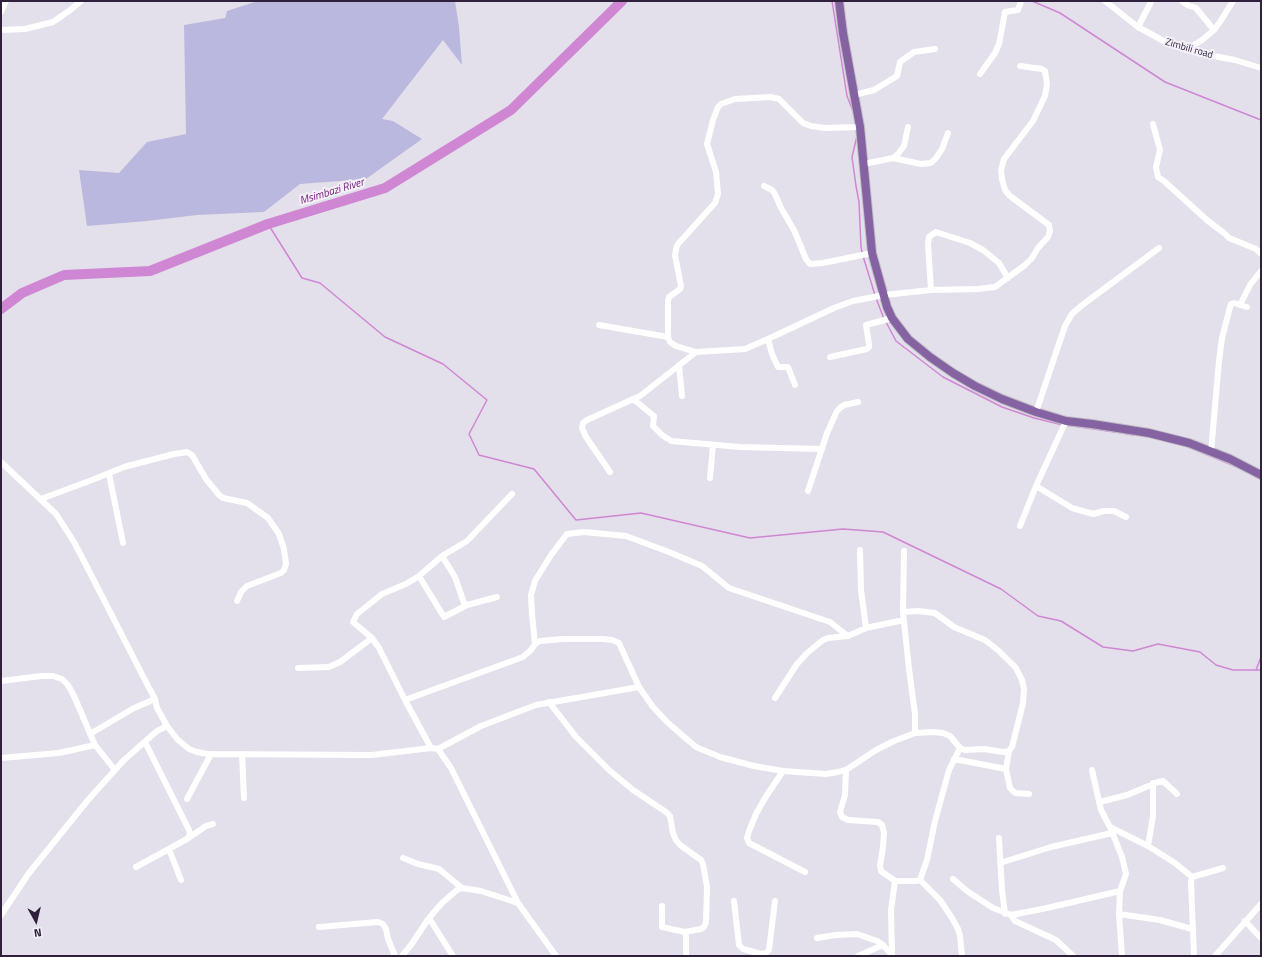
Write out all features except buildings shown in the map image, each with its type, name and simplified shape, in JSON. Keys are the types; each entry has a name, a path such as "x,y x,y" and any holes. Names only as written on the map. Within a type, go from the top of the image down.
{"main road":[{"path":"839,1 843,33 860,127 867,214 872,253 892,318 908,339 953,373 974,386 1002,399 1036,412 1066,421 1106,425 1149,433 1188,443 1230,459 1261,475"}],"street":[{"path":"1,12 6,1"},
{"path":"1,30 25,29 53,22 70,11 81,1"},
{"path":"980,74 995,53 999,44 1005,12 1018,10 1021,1"},
{"name":"Zimbili road","path":"1105,1 1138,27 1171,45 1261,68"},
{"path":"1138,27 1150,4 1150,1"},
{"path":"1182,1 1187,5 1196,8 1214,30"},
{"path":"1186,50 1214,30 1233,1"},
{"path":"854,95 874,90 897,76 900,62 914,52 935,49"},
{"path":"860,127 825,128 811,126 803,123 779,99 771,97 735,99 721,104 718,108 707,144 716,172 718,194 715,203 677,245 675,255 681,286 680,289 669,297 668,337 670,342 676,346 696,352 745,349 834,308 863,299 884,295 931,290 995,287 1008,278 1032,258 1038,248 1048,237 1050,231 1049,225 1043,219 1010,196 1005,190 1002,179 1001,170 1004,160 1033,121 1045,96 1047,84 1045,71 1042,69 1020,66"},
{"path":"1153,124 1160,150 1156,167 1158,177 1168,184 1181,198 1229,238 1256,249 1261,254"},
{"path":"893,158 904,146 908,127"},
{"path":"864,164 893,158 921,164 931,163 942,149 948,133"},
{"path":"764,186 772,190 775,194 781,208 794,230 806,259 810,264 817,264 872,253"},
{"path":"931,290 928,244 929,237 936,232 970,243 983,250 999,264 1008,278"},
{"path":"1036,412 1065,326 1072,314 1159,248"},
{"path":"1240,305 1250,285 1261,271"},
{"path":"1211,452 1222,338 1231,304 1234,303 1247,307"},
{"path":"830,358 867,349 869,344 866,325 892,318"},
{"path":"599,324 668,337"},
{"path":"768,339 772,354 778,367 788,367 795,384"},
{"path":"610,472 586,437 582,428 583,423 647,392 669,372 696,352"},
{"path":"680,365 682,396"},
{"path":"633,399 654,416 653,426 670,441 713,446 822,449"},
{"path":"808,491 834,418 840,408 858,402"},
{"path":"1020,526 1036,486 1066,421"},
{"path":"710,478 713,446"},
{"path":"41,499 124,467 187,452 196,459 206,479 219,495 223,498 246,503 268,518 279,534 284,549 286,564 284,570 281,573 247,586 241,592 237,601"},
{"path":"1,462 56,514 74,542 155,699 157,708 167,726 178,740 189,749 197,752 211,754 372,755 435,748 481,726 536,705 639,687"},
{"path":"109,474 123,542"},
{"path":"1036,486 1072,508 1093,514 1104,511 1114,511 1126,517"},
{"path":"512,494 467,541 442,556 419,576 406,584 382,594 357,614 353,622 372,638 379,648 405,700 435,748 451,768 518,903 556,956"},
{"path":"535,644 531,595 535,581 566,534 584,532 626,536 669,552 702,566 730,588 830,622 848,636"},
{"path":"860,550 861,590 866,628"},
{"path":"904,551 902,586 903,612 915,714 915,733"},
{"path":"442,556 455,577 464,603 467,606"},
{"path":"419,576 444,617 467,606 496,597"},
{"path":"903,612 924,611 935,613 954,627 975,634 986,640 1016,668 1022,680 1024,689 1023,703 1012,747 1009,751 1006,769 1007,781 1012,791 1015,793 1029,794"},
{"path":"775,698 797,664 816,645 828,638 848,636 866,628 904,620"},
{"path":"298,668 329,667 340,662 372,638"},
{"path":"405,700 517,659 527,654 535,644 540,641 562,639 612,640 619,643 639,687 653,707 668,723 696,747 720,757 754,766 783,771 826,774 846,770 876,750 915,733 933,732 943,733 950,736 960,748 965,750 1009,751"},
{"path":"1,681 40,676 53,676 62,679 68,685 74,696 95,745 115,770"},
{"path":"90,734 134,708 155,699"},
{"path":"549,702 576,737 609,770 633,790 670,816 673,833 676,840 680,845 701,860 707,887 706,922 702,930 685,932 662,927 662,906"},
{"path":"1,915 29,873 67,824 124,760 157,731 167,726"},
{"path":"144,742 189,830 190,835 187,839"},
{"path":"1,758 59,753 95,745"},
{"path":"920,880 927,860 942,793 954,759 960,748"},
{"path":"188,799 211,754"},
{"path":"242,754 244,798"},
{"path":"954,759 1006,769"},
{"path":"846,770 846,790 840,812 842,817 848,820 878,822 882,825 884,833 880,866 881,872 895,881 920,880 940,900 955,923 960,936 962,956"},
{"path":"1092,770 1104,817 1111,830 1125,867 1126,874 1120,891 1119,914 1122,956"},
{"path":"783,771 756,814 747,838 752,846 805,872"},
{"path":"1100,802 1127,795 1153,783 1163,781 1177,794"},
{"path":"1148,846 1153,816 1153,783"},
{"path":"136,867 187,839 206,826 213,824"},
{"path":"1000,863 1111,830 1148,846 1175,863 1192,877"},
{"path":"999,838 1000,863 1008,915"},
{"path":"169,849 181,880"},
{"path":"403,858 418,864 439,869 462,888 481,891 518,903"},
{"path":"1192,877 1223,868"},
{"path":"1192,877 1192,929 1194,956"},
{"path":"953,879 967,891 993,908 1008,915 1015,921 1056,940 1073,956"},
{"path":"892,955 891,910 895,881"},
{"path":"402,956 412,946 429,918 442,903 457,890 462,888"},
{"path":"1008,915 1120,891"},
{"path":"734,902 739,945 743,949 760,955 769,950 774,901"},
{"path":"1215,956 1261,904"},
{"path":"1119,914 1160,920 1192,929"},
{"path":"429,918 453,956"},
{"path":"1245,921 1261,938"},
{"path":"319,927 378,922 383,924 386,929 388,939 395,956"},
{"path":"685,932 686,956"},
{"path":"817,938 858,934 877,941 892,955"},
{"path":"858,956 883,945"}],"shaded area":[{"path":"258,1 455,1 462,65 443,40 382,119 393,121 422,139 366,179 300,184 264,212 197,215 87,226 79,170 119,173 147,142 186,134 184,25 225,18 227,11"}],"waterway":[{"name":"Msimbazi River","path":"1,309 22,293 64,275 150,271 268,224 385,188 511,110 622,1"},
{"path":"832,1 847,96 853,111"},
{"path":"1032,1 1060,13 1165,82 1261,120"},
{"path":"857,136 852,157 859,202 862,252"},
{"path":"268,224 302,278 320,283 385,337 443,364 487,400 469,434 479,455 534,469 576,520 641,513 750,538 843,529 883,532 1001,589 1038,616 1061,621 1103,647 1133,651 1158,644 1200,652 1216,665 1233,670 1261,670"},
{"path":"863,256 875,295"},
{"path":"876,298 884,319"},
{"path":"886,322 896,341 943,377 1002,407 1034,418 1063,425"},
{"path":"1066,425 1122,433"},
{"path":"1126,434 1134,435"},
{"path":"1186,446 1237,467"},
{"path":"1256,670 1261,657"}]}
